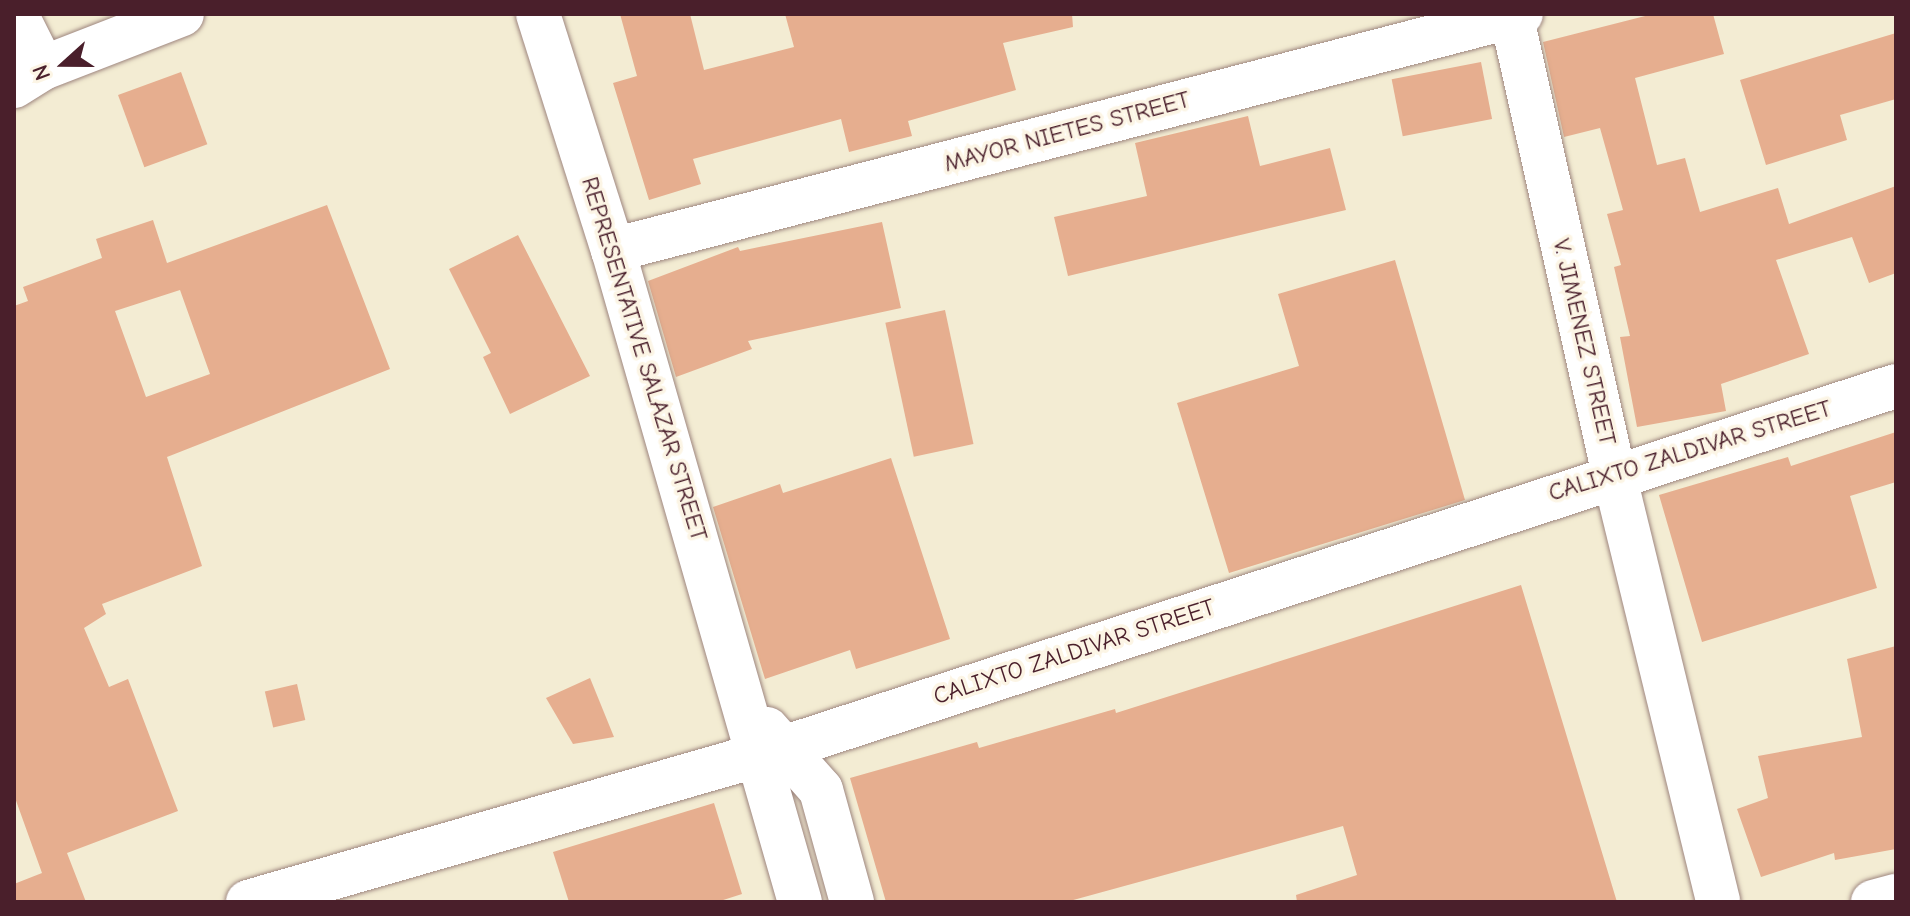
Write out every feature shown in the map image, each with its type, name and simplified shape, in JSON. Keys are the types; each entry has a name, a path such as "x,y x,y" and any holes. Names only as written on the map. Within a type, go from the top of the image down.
{"street":[{"path":"16,14 28,77 182,14"},
{"name":"REPRESENTATIVE SALAZAR STREET","path":"538,14 613,250 747,706 769,751 800,902"},
{"name":"MAYOR NIETES STREET","path":"613,250 1515,15"},
{"name":"V. JIMENEZ STREET","path":"1515,15 1614,474 1718,902"},
{"name":"CALIXTO ZALDIVAR STREET","path":"248,902 769,751 1614,474 1896,386"},
{"name":"REPRESENTATIVE SALAZAR STREET","path":"769,751 821,790 852,902"},
{"path":"1873,902 1896,896"}],"building":[{"path":"620,14 690,14 704,70 794,47 785,14 1072,14 1073,27 1003,43 1016,90 908,121 912,136 849,152 841,119 693,159 701,184 649,200 613,83 637,76"},
{"path":"1653,14 1713,14 1724,54 1635,78 1657,165 1685,158 1700,212 1778,188 1789,224 1896,186 1896,273 1869,283 1852,237 1776,260 1809,354 1721,384 1726,411 1637,427 1620,337 1630,336 1614,267 1621,265 1607,214 1623,210 1600,128 1564,137 1543,42"},
{"path":"1896,33 1896,99 1840,115 1847,140 1766,165 1740,80"},
{"path":"1481,62 1492,119 1403,136 1392,79"},
{"path":"181,72 207,144 144,167 118,95"},
{"path":"1248,116 1260,166 1330,148 1346,210 1068,276 1054,217 1147,196 1135,143"},
{"path":"327,205 390,369 167,457 202,566 102,604 106,614 84,628 109,687 128,679 178,811 67,853 86,902 14,902 14,884 42,873 14,795 14,306 28,301 23,287 102,258 96,239 153,220 167,263","holes":["180,290 210,374 146,397 115,311"]},
{"path":"882,222 901,308 748,341 752,349 676,377 648,281 738,247 740,251"},
{"path":"518,235 590,376 510,414 483,357 491,353 449,269"},
{"path":"1395,260 1465,500 1229,573 1177,403 1299,366 1278,294"},
{"path":"945,310 973,444 914,457 885,323"},
{"path":"1896,432 1896,482 1850,496 1877,588 1702,642 1659,495 1788,457 1791,466"},
{"path":"891,458 950,639 856,669 850,650 765,679 713,507 780,484 783,493"},
{"path":"1521,585 1617,902 1297,902 1296,895 1357,875 1343,826 1066,902 886,902 850,778 977,742 979,748 1115,709 1116,713"},
{"path":"1896,646 1896,849 1835,860 1834,853 1761,877 1737,809 1768,798 1758,756 1862,737 1847,659"},
{"path":"590,678 614,737 573,744 546,698"},
{"path":"297,684 305,720 273,727 265,691"},
{"path":"714,803 742,894 717,902 569,902 553,852"}]}
